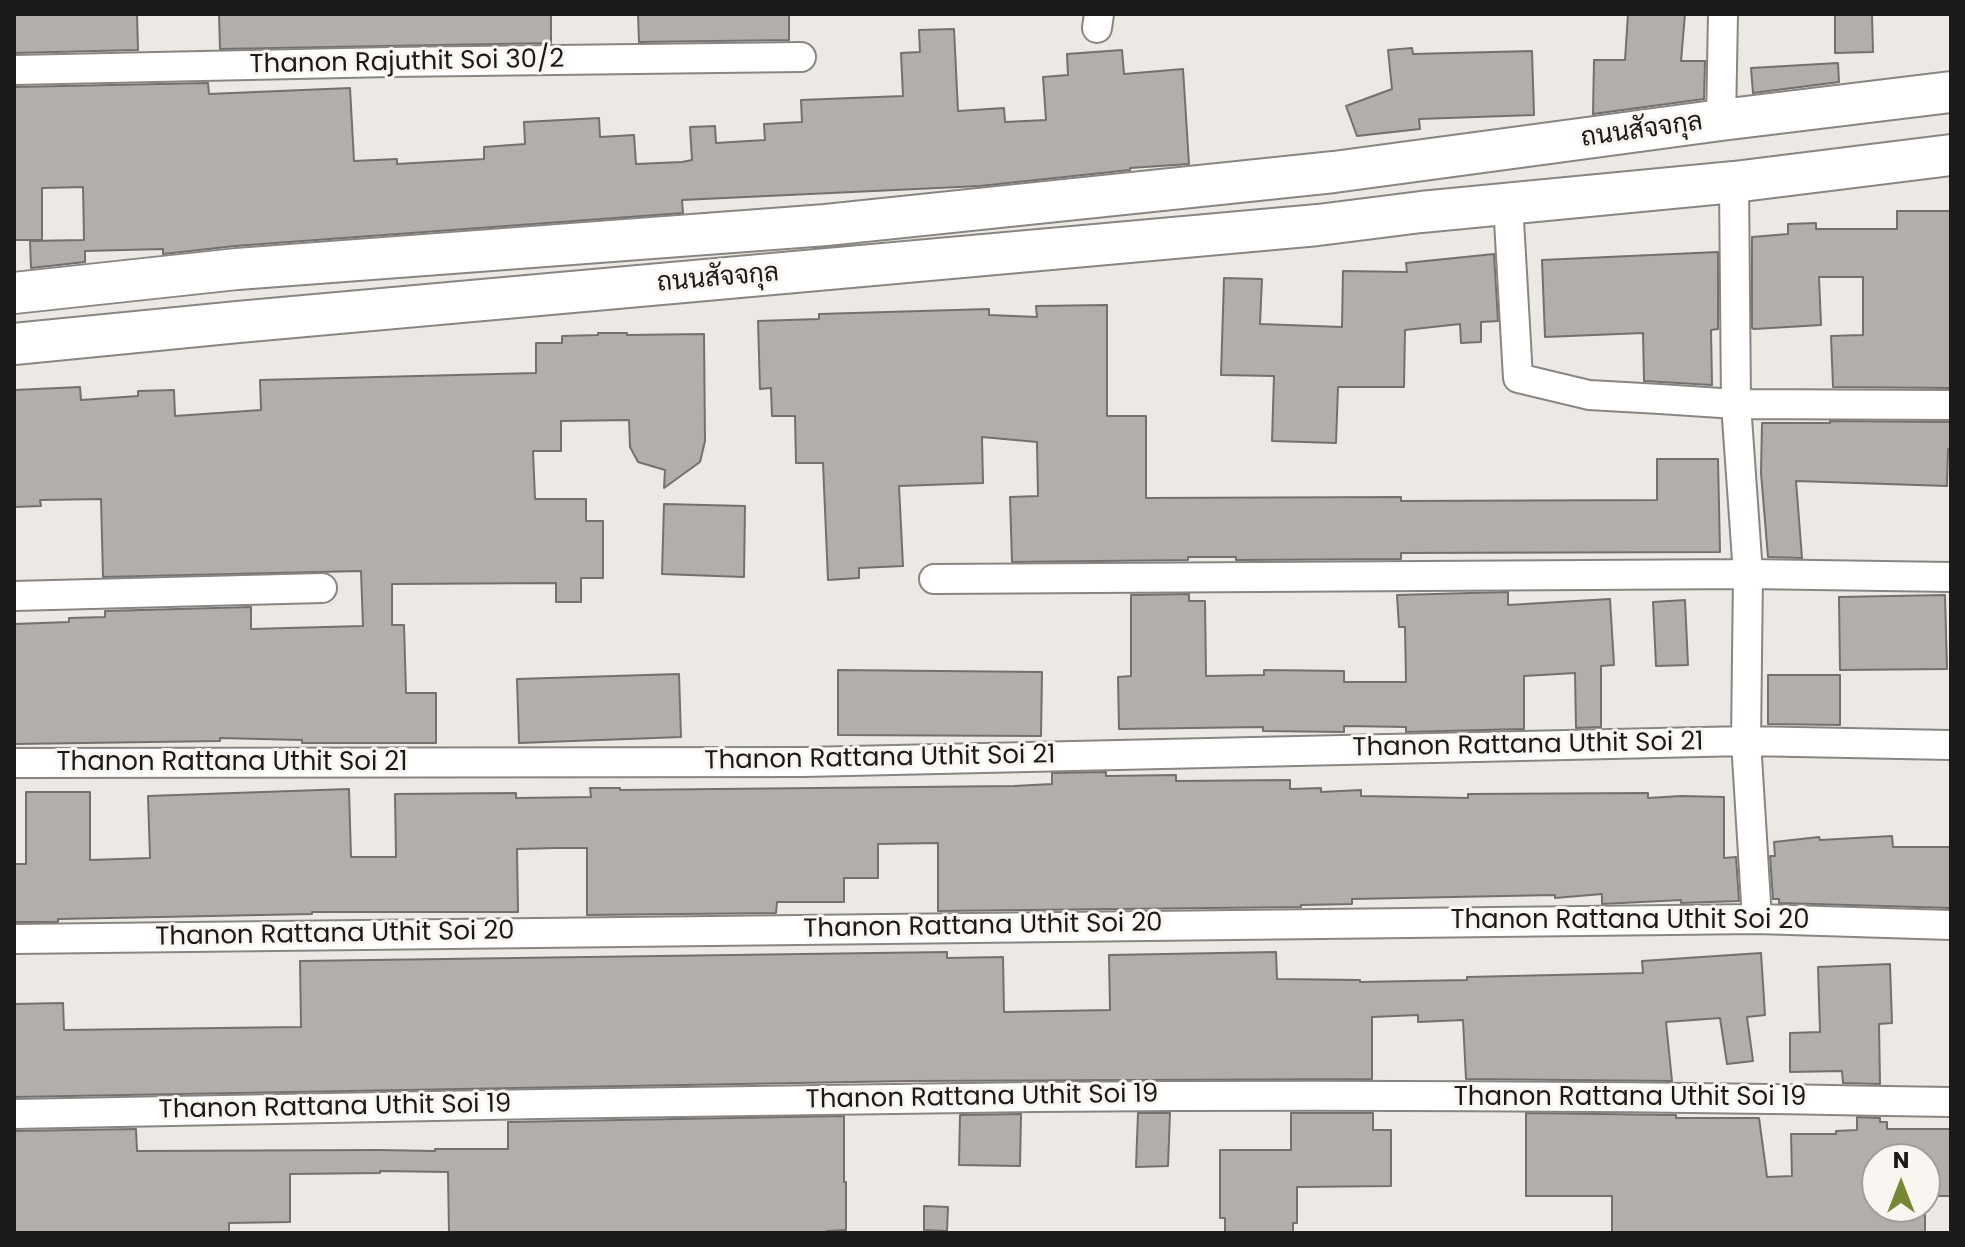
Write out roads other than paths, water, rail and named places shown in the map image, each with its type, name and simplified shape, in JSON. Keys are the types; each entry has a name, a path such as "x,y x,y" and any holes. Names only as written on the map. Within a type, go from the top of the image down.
{"street":[{"path":"1721,120 1723,14"},
{"name":"Thanon Rajuthit Soi 30/2","path":"14,70 801,57"},
{"name":"ถนนสัจจกุล","path":"14,293 237,269 826,225 1334,172 1951,92"},
{"name":"ถนนสัจจกุล","path":"14,344 1318,225 1734,182 1951,155"},
{"path":"1334,172 1421,212"},
{"path":"1734,182 1736,404 1748,574 1746,741 1757,919"},
{"path":"1508,203 1518,378 1589,395 1736,404 1951,405"},
{"path":"934,579 1748,574 1951,577"},
{"path":"14,596 322,588"},
{"name":"Thanon Rattana Uthit Soi 21","path":"14,763 820,762 1746,741 1951,745"},
{"name":"Thanon Rattana Uthit Soi 20","path":"14,939 1757,919 1951,925"},
{"name":"Thanon Rattana Uthit Soi 19","path":"14,1114 1277,1095 1951,1102"}]}
